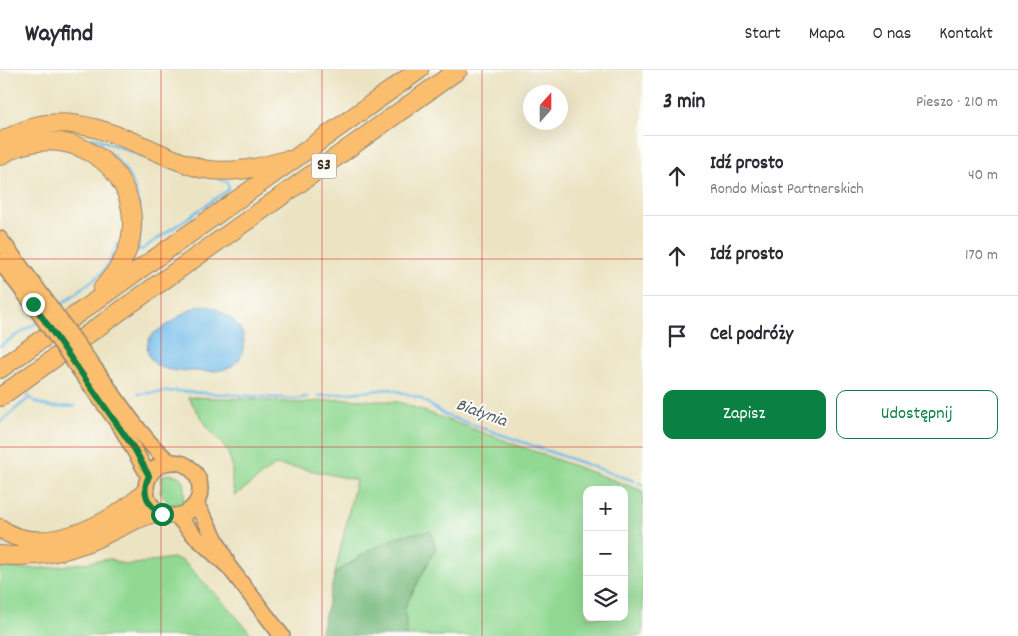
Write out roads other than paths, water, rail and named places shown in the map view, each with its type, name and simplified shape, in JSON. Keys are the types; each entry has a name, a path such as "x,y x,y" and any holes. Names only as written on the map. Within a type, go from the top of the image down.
{"highway":[{"name":"S3","path":"0,369 418,70"},
{"name":"S3","path":"0,397 458,70"},
{"path":"0,142 38,126 63,124 92,127 114,134 177,161 203,169 236,171 296,158"},
{"path":"0,156 30,142 49,140 65,142 92,152 106,162 122,182 130,204 132,224 129,244 121,264 83,309"},
{"path":"0,528 14,536 25,539 39,541 65,538 79,533 116,513 139,498 147,484"},
{"path":"0,555 45,555 83,544 157,512"}],"main road":[{"path":"0,239 38,300 89,372 125,435 147,484 149,503 157,512 167,516 177,516 190,511 196,504 200,491 197,475 185,464 170,462 157,466 147,484"},
{"path":"0,260 38,300"},
{"path":"89,372 170,462"},
{"path":"196,504 229,567"},
{"path":"177,516 194,535 229,567 282,636"}],"water":[{"path":"201,305 222,312 240,329 244,343 238,361 232,366 217,371 171,370 156,365 152,361 147,348 152,335"}],"waterway":[{"path":"138,250 140,217 134,188 120,163 94,142 92,138 181,171"},
{"path":"136,248 141,250 228,190 227,182 218,179"},
{"path":"57,308 102,273 118,243"},
{"path":"0,346 39,321"},
{"name":"Białynia","path":"319,396 390,389 420,398 445,415 634,481"},
{"name":"Białynia","path":"138,394 175,391 296,399 307,397"},
{"name":"Białynia","path":"27,395 32,400 43,405 75,406"},
{"path":"0,422 29,398"},
{"name":"Białynia","path":"639,483 643,485"},
{"path":"0,540 2,543 0,545"}]}
